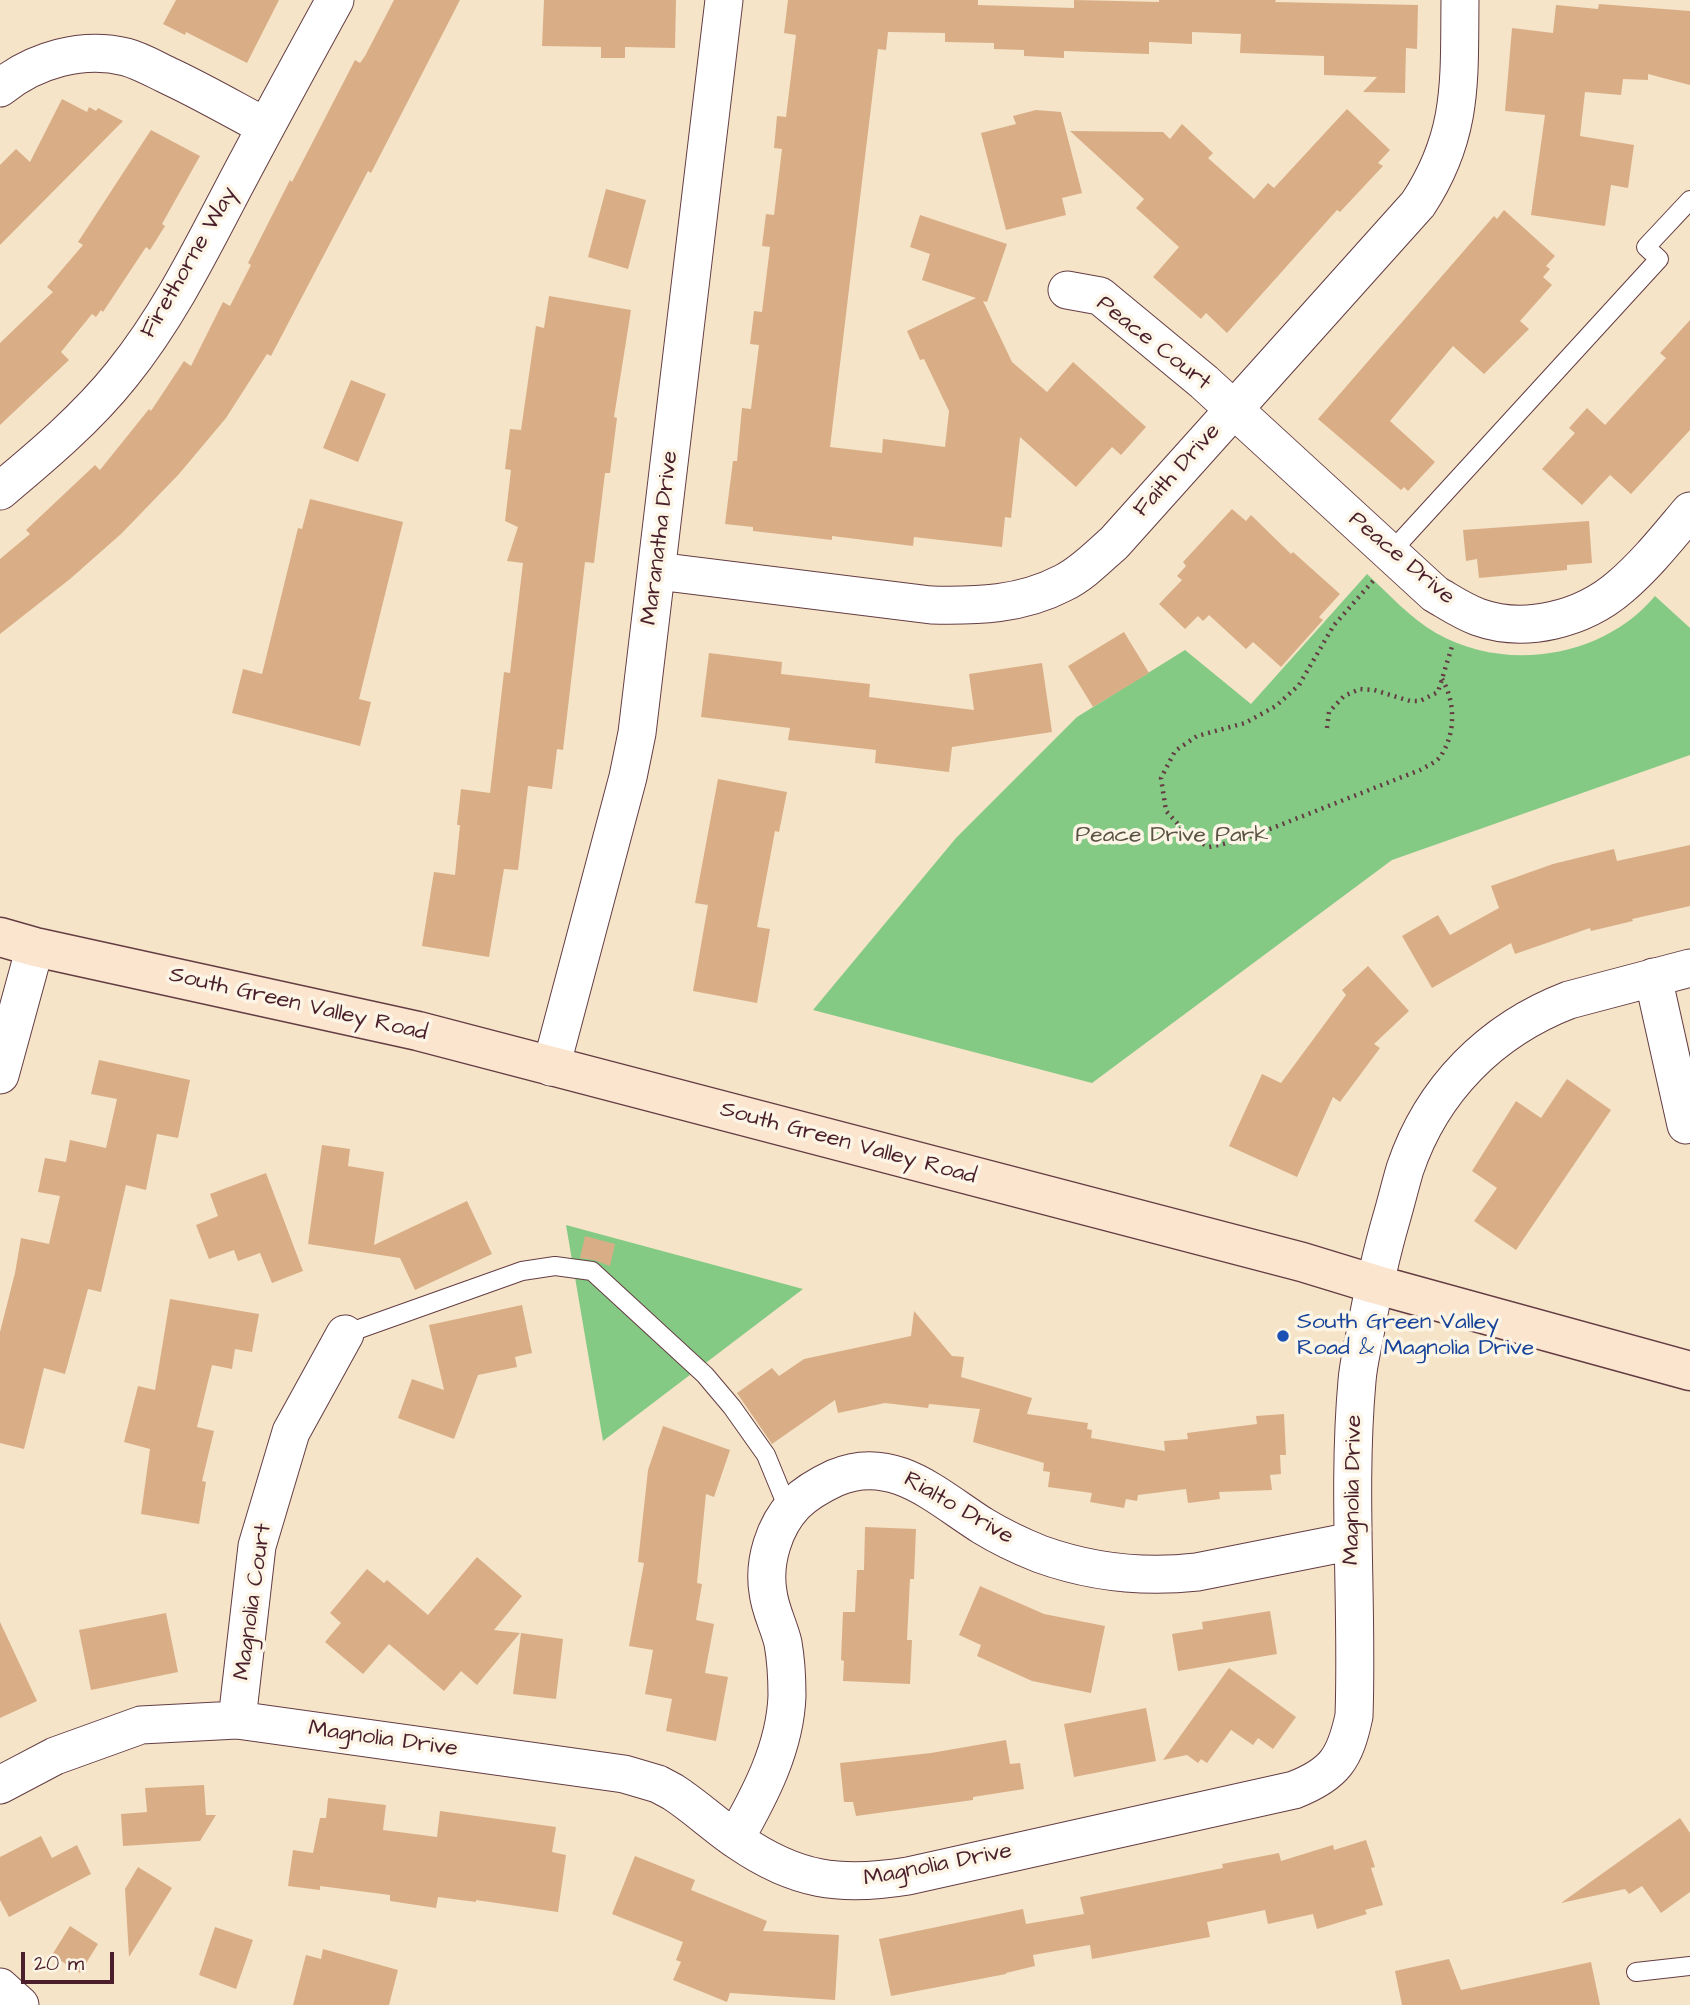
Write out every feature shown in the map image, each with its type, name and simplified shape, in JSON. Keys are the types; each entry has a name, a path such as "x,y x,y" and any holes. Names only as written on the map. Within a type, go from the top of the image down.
{"main road":[{"name":"South Green Valley Road","path":"18,942 418,1031 1302,1262 1690,1371"}],"street":[{"name":"Firethorne Way","path":"0,491 54,446 121,375 144,345 183,285 335,0"},
{"name":"Maranatha Drive","path":"551,1067 628,777 637,733 724,0"},
{"name":"Faith Drive","path":"657,571 931,605 1015,601 1064,583 1088,566 1114,543 1388,241 1434,180 1454,127 1460,0"},
{"path":"0,88 34,65 80,55 107,54 128,58 152,68 266,127"},
{"name":"Peace Court","path":"1067,290 1100,296 1204,382 1233,410"},
{"name":"Peace Drive","path":"1233,410 1435,594 1468,612 1501,623 1546,622 1583,611 1619,589 1690,511"},
{"path":"0,1075 18,942"},
{"name":"Magnolia Drive","path":"0,1785 55,1756 141,1725 237,1720 624,1774 658,1784 673,1792 760,1856 810,1876 856,1882 881,1880 1294,1790 1315,1782 1342,1758 1354,1716 1353,1541 1357,1378 1374,1284 1406,1167 1429,1114 1457,1075 1493,1042 1551,1007 1597,991 1690,968"},
{"path":"1653,977 1686,1125"},
{"name":"Magnolia Court","path":"237,1720 257,1546 291,1432 345,1334"},
{"name":"Rialto Drive","path":"735,1839 765,1783 775,1758 787,1698 782,1642 768,1593 767,1576 773,1542 789,1511 810,1490 826,1482 844,1474 882,1470 914,1480 1011,1542 1070,1563 1125,1573 1172,1575 1226,1568 1353,1541"},
{"path":"0,1987 20,2005"}],"lane":[{"path":"1392,555 1658,259 1646,247 1690,200"},
{"path":"345,1334 522,1271 555,1266 592,1271 690,1360 726,1399 766,1455 789,1511"},
{"path":"1636,1972 1690,1966"}],"path":[{"path":"1392,555 1334,625 1299,685 1276,706 1245,723 1197,736 1175,751 1161,778 1166,811 1189,836 1209,848 1242,840 1420,770 1442,757 1453,720 1449,690 1442,678"},
{"path":"1326,728 1329,712 1344,696 1360,689 1374,690 1410,701 1420,701 1438,692 1454,642"}],"green space":[{"name":"Peace Drive Park","path":"1367,574 1426,627 1463,645 1492,653 1552,653 1581,646 1609,634 1634,617 1655,596 1690,628 1690,755 1392,860 1092,1083 813,1010 956,838 1077,717 1185,650 1251,704"},
{"path":"566,1225 803,1289 603,1441"}],"building":[{"path":"176,0 279,0 247,63 186,32 185,35 163,24"},
{"path":"394,0 460,0 371,173 368,171 271,356 267,354 226,418 179,474 121,534 70,579 0,634 0,559 30,534 26,530 95,465 100,470 149,409 151,411 184,361 191,366 223,302 230,306 251,265 248,263 290,180 292,182 355,60 360,63 365,56"},
{"path":"544,0 676,0 675,48 625,47 625,58 601,58 601,47 542,46"},
{"path":"788,0 978,0 978,5 1074,8 1074,0 1276,0 1275,2 1418,5 1417,49 1406,48 1405,93 1363,92 1377,77 1324,75 1324,56 1240,53 1241,34 1192,32 1192,44 1149,42 1149,54 1064,51 1064,58 1024,56 1024,50 994,49 994,43 945,42 945,33 888,32 886,50 878,49 830,447 882,453 883,439 945,447 949,411 907,331 976,298 922,280 930,254 910,247 920,215 1007,244 987,302 983,301 1012,362 1047,392 1073,362 1146,427 1121,455 1112,447 1076,487 1020,437 1011,518 1005,517 1002,547 914,537 913,546 832,536 832,540 753,531 753,527 725,524 733,461 737,461 742,408 751,409 759,345 750,344 754,311 762,312 770,247 762,246 766,214 774,215 782,149 774,148 777,116 786,117 796,35 784,33"},
{"path":"1599,4 1690,11 1690,85 1648,74 1648,80 1623,79 1621,95 1585,92 1580,136 1634,145 1628,188 1611,185 1605,226 1531,215 1545,115 1505,111 1512,28 1553,33 1556,5 1598,9"},
{"path":"62,99 87,112 89,107 96,111 98,108 123,121 0,245 0,165 16,149 30,162"},
{"path":"1347,109 1390,150 1378,163 1383,166 1340,212 1337,210 1227,333 1206,313 1201,319 1153,277 1179,247 1136,208 1144,199 1070,131 1163,132 1170,139 1182,124 1213,153 1208,158 1254,199 1268,183 1274,188"},
{"path":"1036,110 1061,112 1082,193 1062,198 1066,215 1006,230 981,133 1016,124 1013,116"},
{"path":"151,130 200,156 162,224 165,226 150,250 146,247 103,312 101,310 96,317 92,314 61,352 69,360 0,425 0,343 53,292 47,287 83,245 78,242"},
{"path":"606,189 646,200 628,269 588,257"},
{"path":"1504,210 1555,256 1546,266 1550,269 1543,277 1552,285 1520,321 1529,329 1484,374 1453,346 1390,421 1435,462 1408,491 1404,487 1401,490 1318,419 1494,216 1497,219"},
{"path":"549,296 631,310 614,417 617,418 610,473 605,473 594,563 585,562 563,750 557,749 552,789 528,786 518,870 504,869 489,957 422,946 434,872 455,875 461,789 490,793 504,672 510,673 523,563 507,561 518,527 505,521 511,470 505,469 510,429 521,430 536,326 544,328"},
{"path":"1690,320 1690,430 1631,494 1610,475 1582,505 1542,469 1575,433 1569,428 1587,408 1605,425 1666,358 1660,353"},
{"path":"351,380 386,394 358,462 323,448"},
{"path":"310,499 403,522 359,699 371,702 360,746 232,713 243,669 262,674 298,528 302,529"},
{"path":"1232,509 1246,521 1251,515 1291,554 1293,552 1340,594 1319,617 1323,620 1281,667 1253,642 1246,649 1209,615 1203,621 1198,616 1185,629 1159,604 1182,580 1177,576 1186,566 1183,562"},
{"path":"1589,521 1592,563 1567,565 1567,570 1479,578 1477,559 1466,561 1463,530"},
{"path":"1124,632 1149,673 1093,707 1068,666"},
{"path":"709,653 782,662 781,674 870,684 869,697 974,710 969,674 1042,663 1052,732 952,747 949,772 875,763 876,750 788,740 790,728 701,717"},
{"path":"718,779 787,792 779,832 775,831 757,927 770,929 757,1003 693,991 708,905 695,903"},
{"path":"1690,845 1690,906 1591,931 1590,928 1515,954 1511,943 1432,988 1402,936 1438,915 1450,935 1499,908 1491,886 1553,864 1614,849 1617,861"},
{"path":"1368,966 1409,1011 1374,1044 1380,1048 1340,1102 1333,1097 1297,1177 1229,1146 1262,1074 1281,1083 1346,995 1342,990"},
{"path":"99,1060 190,1080 178,1138 157,1134 146,1190 126,1185 101,1292 88,1289 65,1374 44,1368 24,1449 0,1443 0,1332 21,1238 49,1244 60,1196 38,1192 45,1158 66,1162 70,1140 106,1148 117,1099 91,1094"},
{"path":"1567,1079 1611,1110 1516,1250 1474,1221 1497,1188 1472,1171 1516,1101 1541,1118"},
{"path":"322,1145 350,1149 348,1166 384,1172 374,1245 467,1201 492,1254 415,1290 400,1258 308,1244"},
{"path":"266,1173 303,1271 272,1283 260,1253 238,1261 234,1250 209,1259 196,1225 218,1216 210,1194"},
{"path":"585,1236 615,1244 610,1266 580,1258"},
{"path":"170,1299 259,1314 252,1352 235,1349 232,1369 212,1365 197,1427 214,1431 202,1481 206,1482 199,1524 141,1514 150,1449 124,1442 138,1386 155,1390"},
{"path":"522,1305 532,1353 515,1357 517,1367 478,1375 454,1439 398,1418 412,1379 444,1390 429,1325"},
{"path":"914,1311 952,1356 964,1357 961,1377 1032,1398 1027,1414 1088,1423 1087,1429 1092,1430 1091,1438 1165,1451 1164,1441 1188,1439 1187,1433 1257,1424 1256,1416 1284,1414 1286,1455 1280,1455 1281,1474 1270,1475 1272,1490 1219,1492 1220,1499 1188,1503 1186,1489 1138,1495 1137,1501 1126,1499 1124,1508 1090,1502 1092,1493 1048,1487 1050,1472 1043,1471 1044,1463 973,1442 980,1409 929,1404 928,1408 885,1403 838,1413 835,1400 772,1444 737,1393 772,1368 779,1376 804,1359 911,1336"},
{"path":"663,1426 730,1450 714,1497 706,1494 697,1583 702,1584 696,1620 714,1624 705,1673 728,1677 716,1741 666,1731 672,1699 645,1694 653,1650 629,1646 644,1563 638,1562 648,1470"},
{"path":"865,1527 916,1529 907,1640 912,1640 910,1684 843,1681 843,1612 855,1612 857,1570 864,1570"},
{"path":"477,1557 522,1596 494,1630 520,1633 477,1685 461,1671 444,1691 389,1644 363,1674 325,1642 341,1623 330,1613 367,1569 384,1583 387,1580 428,1615"},
{"path":"980,1586 1044,1614 1105,1626 1091,1693 1032,1681 977,1656 981,1645 959,1635"},
{"path":"1270,1611 1277,1654 1178,1671 1172,1634 1203,1629 1202,1622"},
{"path":"166,1613 178,1672 91,1690 79,1630"},
{"path":"0,1622 37,1701 0,1718"},
{"path":"521,1633 563,1639 556,1699 513,1694"},
{"path":"1229,1668 1296,1717 1273,1749 1258,1738 1253,1745 1231,1730 1207,1763 1201,1759 1198,1763 1187,1755 1163,1760"},
{"path":"1146,1708 1156,1761 1074,1777 1064,1724"},
{"path":"1006,1740 1010,1764 1020,1763 1024,1789 973,1797 973,1800 856,1816 853,1802 844,1802 840,1763 931,1753"},
{"path":"204,1785 206,1815 216,1815 200,1841 123,1846 121,1814 147,1812 145,1788"},
{"path":"328,1798 386,1805 383,1830 437,1837 440,1811 556,1827 552,1852 566,1855 558,1912 438,1897 436,1908 390,1901 390,1895 320,1886 320,1890 288,1886 293,1850 313,1853 320,1818 326,1818"},
{"path":"1680,1818 1690,1833 1690,1892 1661,1913 1642,1886 1629,1894 1625,1889 1561,1903"},
{"path":"41,1836 52,1858 77,1845 91,1874 9,1917 0,1900 0,1857"},
{"path":"1366,1840 1375,1867 1371,1868 1383,1905 1365,1910 1367,1914 1317,1929 1313,1914 1268,1924 1265,1910 1207,1922 1210,1937 1092,1959 1090,1945 1033,1955 1035,1966 891,1996 879,1939 1023,1909 1026,1924 1084,1914 1080,1897 1223,1868 1222,1864 1279,1853 1281,1861 1333,1845 1334,1850"},
{"path":"635,1856 695,1880 691,1890 767,1921 763,1931 839,1935 835,2000 730,1993 727,2002 673,1980 681,1962 676,1960 683,1942 612,1914"},
{"path":"138,1867 172,1888 129,1957 125,1889"},
{"path":"70,1926 98,1944 80,1973 52,1955"},
{"path":"215,1927 253,1940 236,1989 199,1975"},
{"path":"323,1949 398,1970 389,2005 293,2005 306,1955 321,1959"},
{"path":"1449,1959 1461,1990 1591,1962 1600,2005 1402,2005 1395,1971"}],"place":[{"name":"South Green Valley Road & Magnolia Drive","path":"1283,1336"}]}
